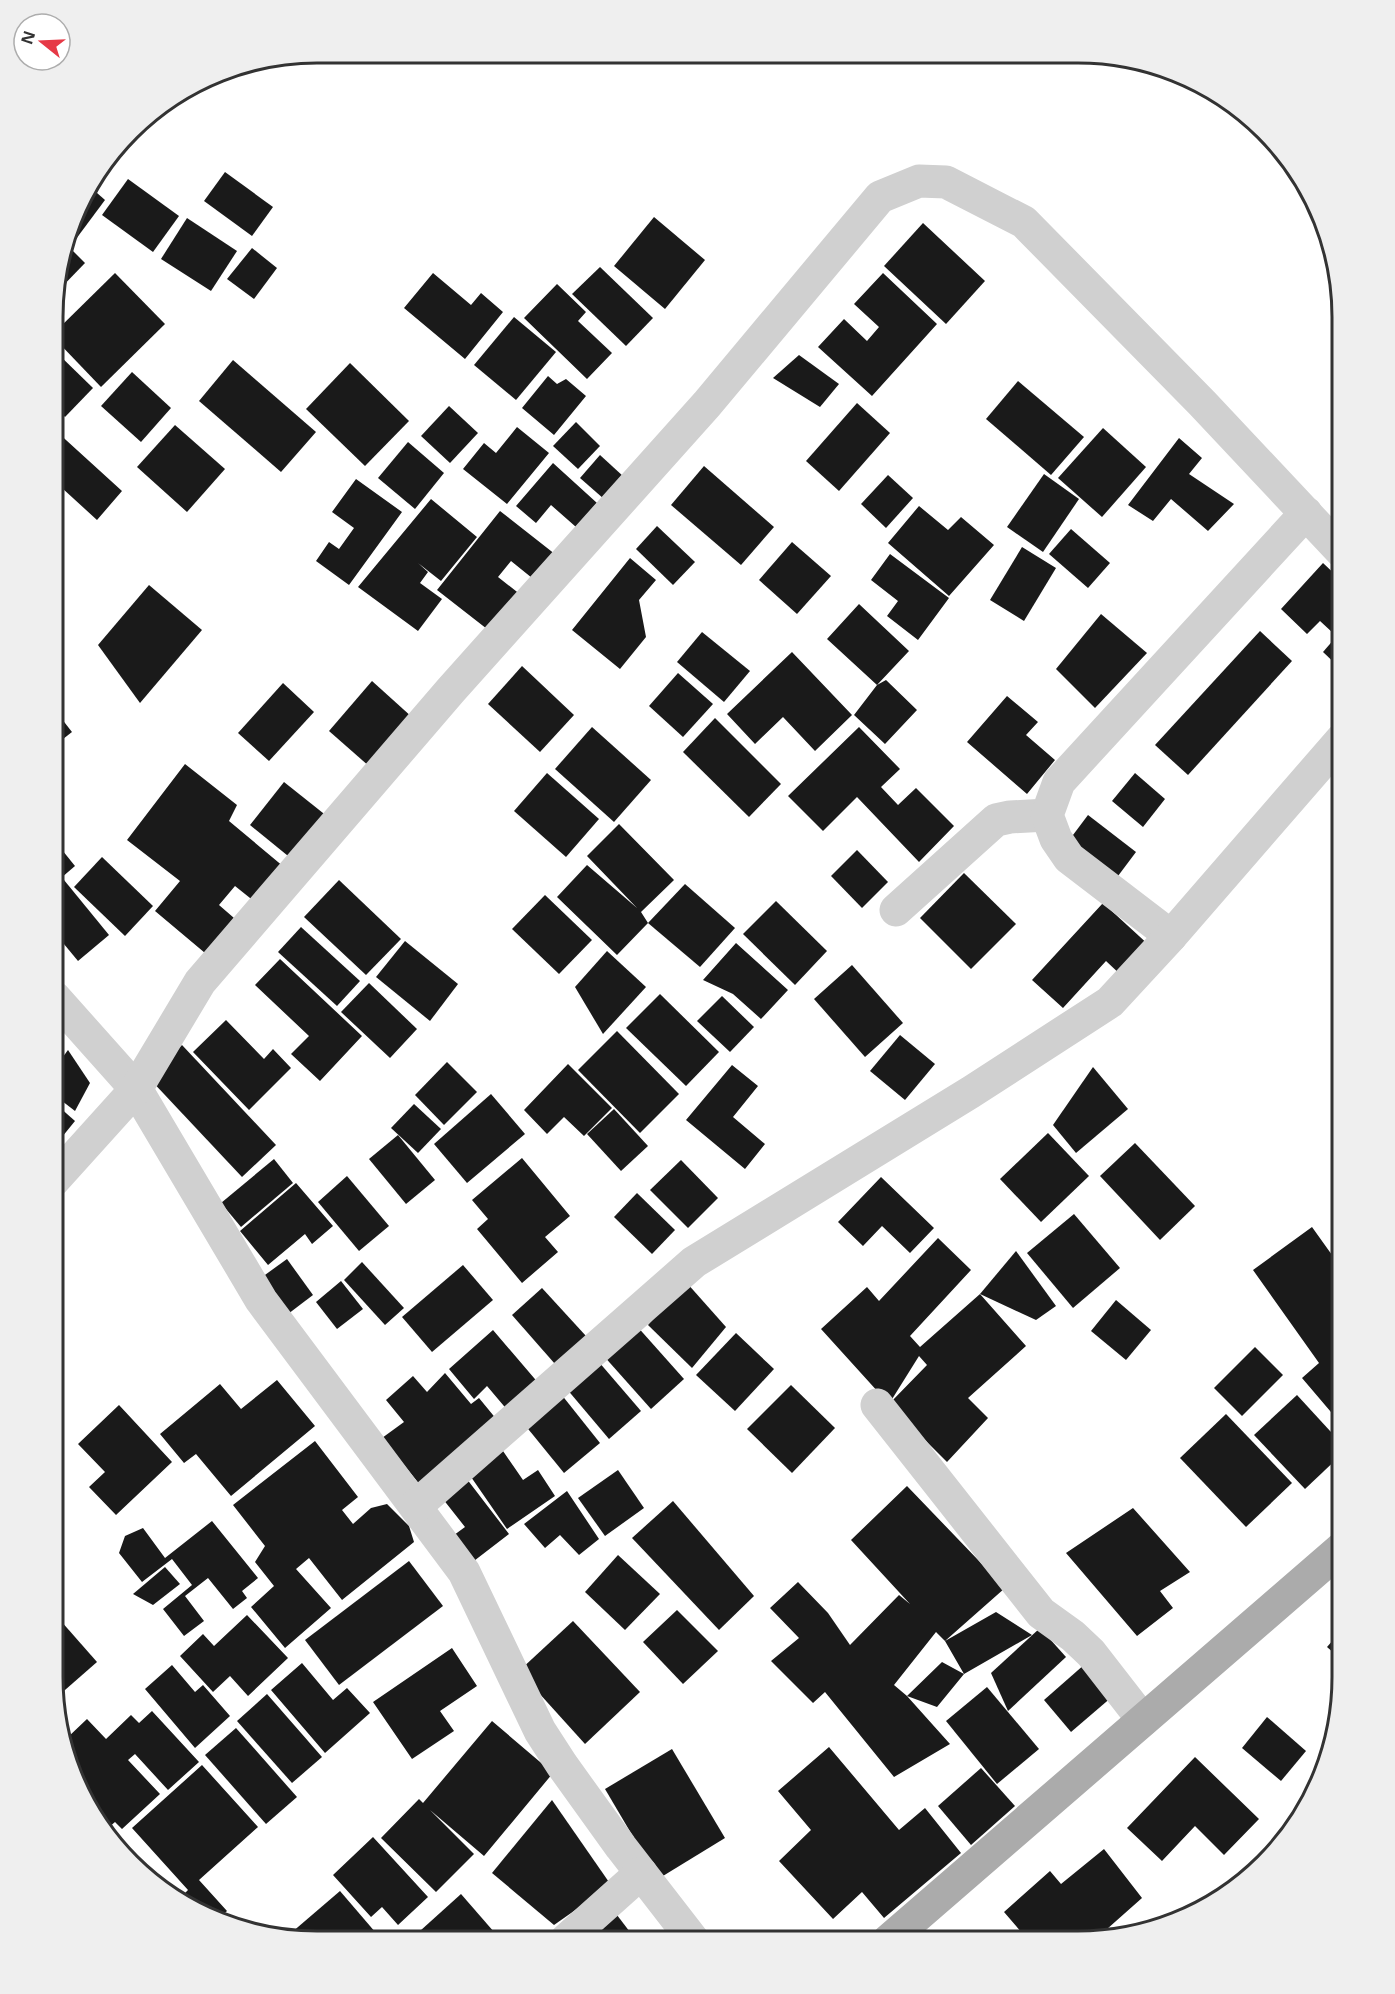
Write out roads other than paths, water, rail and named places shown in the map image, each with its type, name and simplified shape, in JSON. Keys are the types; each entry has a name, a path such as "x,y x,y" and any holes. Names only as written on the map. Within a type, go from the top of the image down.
{"main road":[{"path":"900,1931 1332,1557"}],"street":[{"path":"63,1170 136,1089 200,982 451,690 707,404 880,197 919,181 946,182 1024,222 1202,403 1332,541"},
{"path":"1171,936 1069,858 1056,838 1047,815 1059,782 1306,513"},
{"path":"416,1506 693,1262 971,1092 1110,1002 1171,936 1332,751"},
{"path":"896,910 996,820 1047,815"},
{"path":"63,1007 136,1089 261,1300 464,1572 540,1731 562,1765 686,1931"},
{"path":"877,1406 1041,1613 1073,1636 1091,1653 1143,1720"},
{"path":"576,1931 641,1873"}]}
